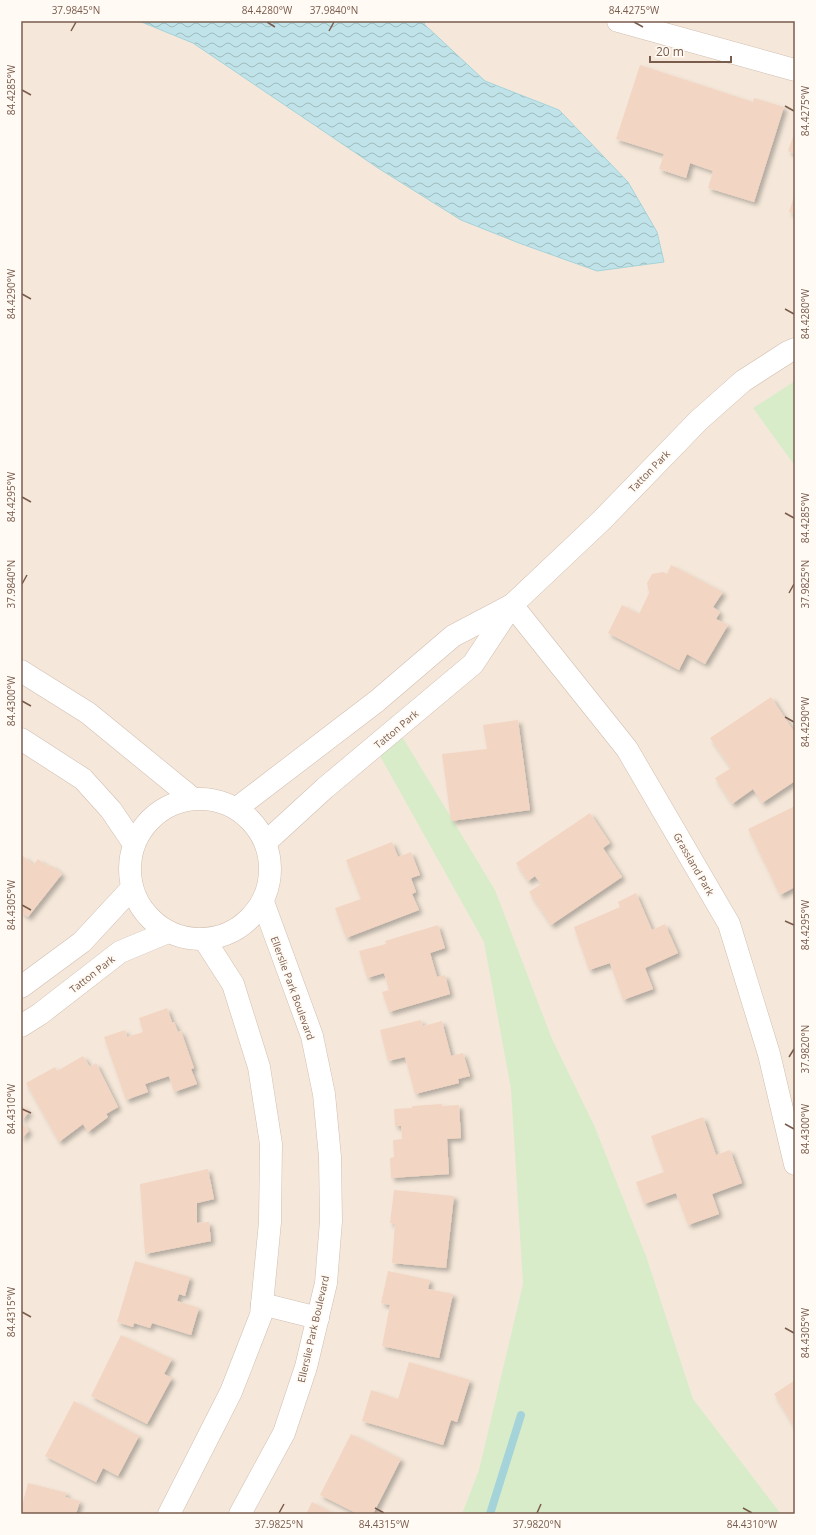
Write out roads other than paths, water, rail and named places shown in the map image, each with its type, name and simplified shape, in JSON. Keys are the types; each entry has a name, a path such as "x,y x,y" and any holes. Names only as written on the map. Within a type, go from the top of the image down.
{"street":[{"path":"618,21 795,70"},
{"name":"Tatton Park","path":"266,842 325,788 473,664 512,605 602,520 699,420 743,381 795,349"},
{"name":"Tatton Park","path":"237,808 377,701 453,636 512,605"},
{"name":"Grassland Park","path":"512,605 627,749 729,924 769,1054 795,1164"},
{"path":"21,671 88,714 192,798"},
{"path":"377,701 399,727"},
{"path":"21,739 83,779 111,810 134,844"},
{"path":"192,798 215,799 237,808 254,823 266,842 271,862 270,882 263,902 248,921 228,934 204,939 185,938 168,932 152,920 140,905 132,888 130,858 134,844 144,827 156,813 173,803 192,798"},
{"path":"21,987 82,942 132,888"},
{"name":"Ellerslie Park Boulevard","path":"240,1514 284,1432 306,1367 326,1282 331,1221 330,1157 324,1094 312,1036 263,902"},
{"name":"Tatton Park","path":"21,1026 40,1014 120,952 168,932"},
{"path":"169,1514 231,1392 261,1315 270,1222 271,1144 259,1067 233,984 204,939"},
{"path":"262,1304 318,1318"}],"water":[{"path":"139,21 423,21 425,25 485,81 559,110 628,182 657,232 664,262 597,271 461,220 378,168 193,43"}],"waterway":[{"path":"490,1514 521,1415"}]}
